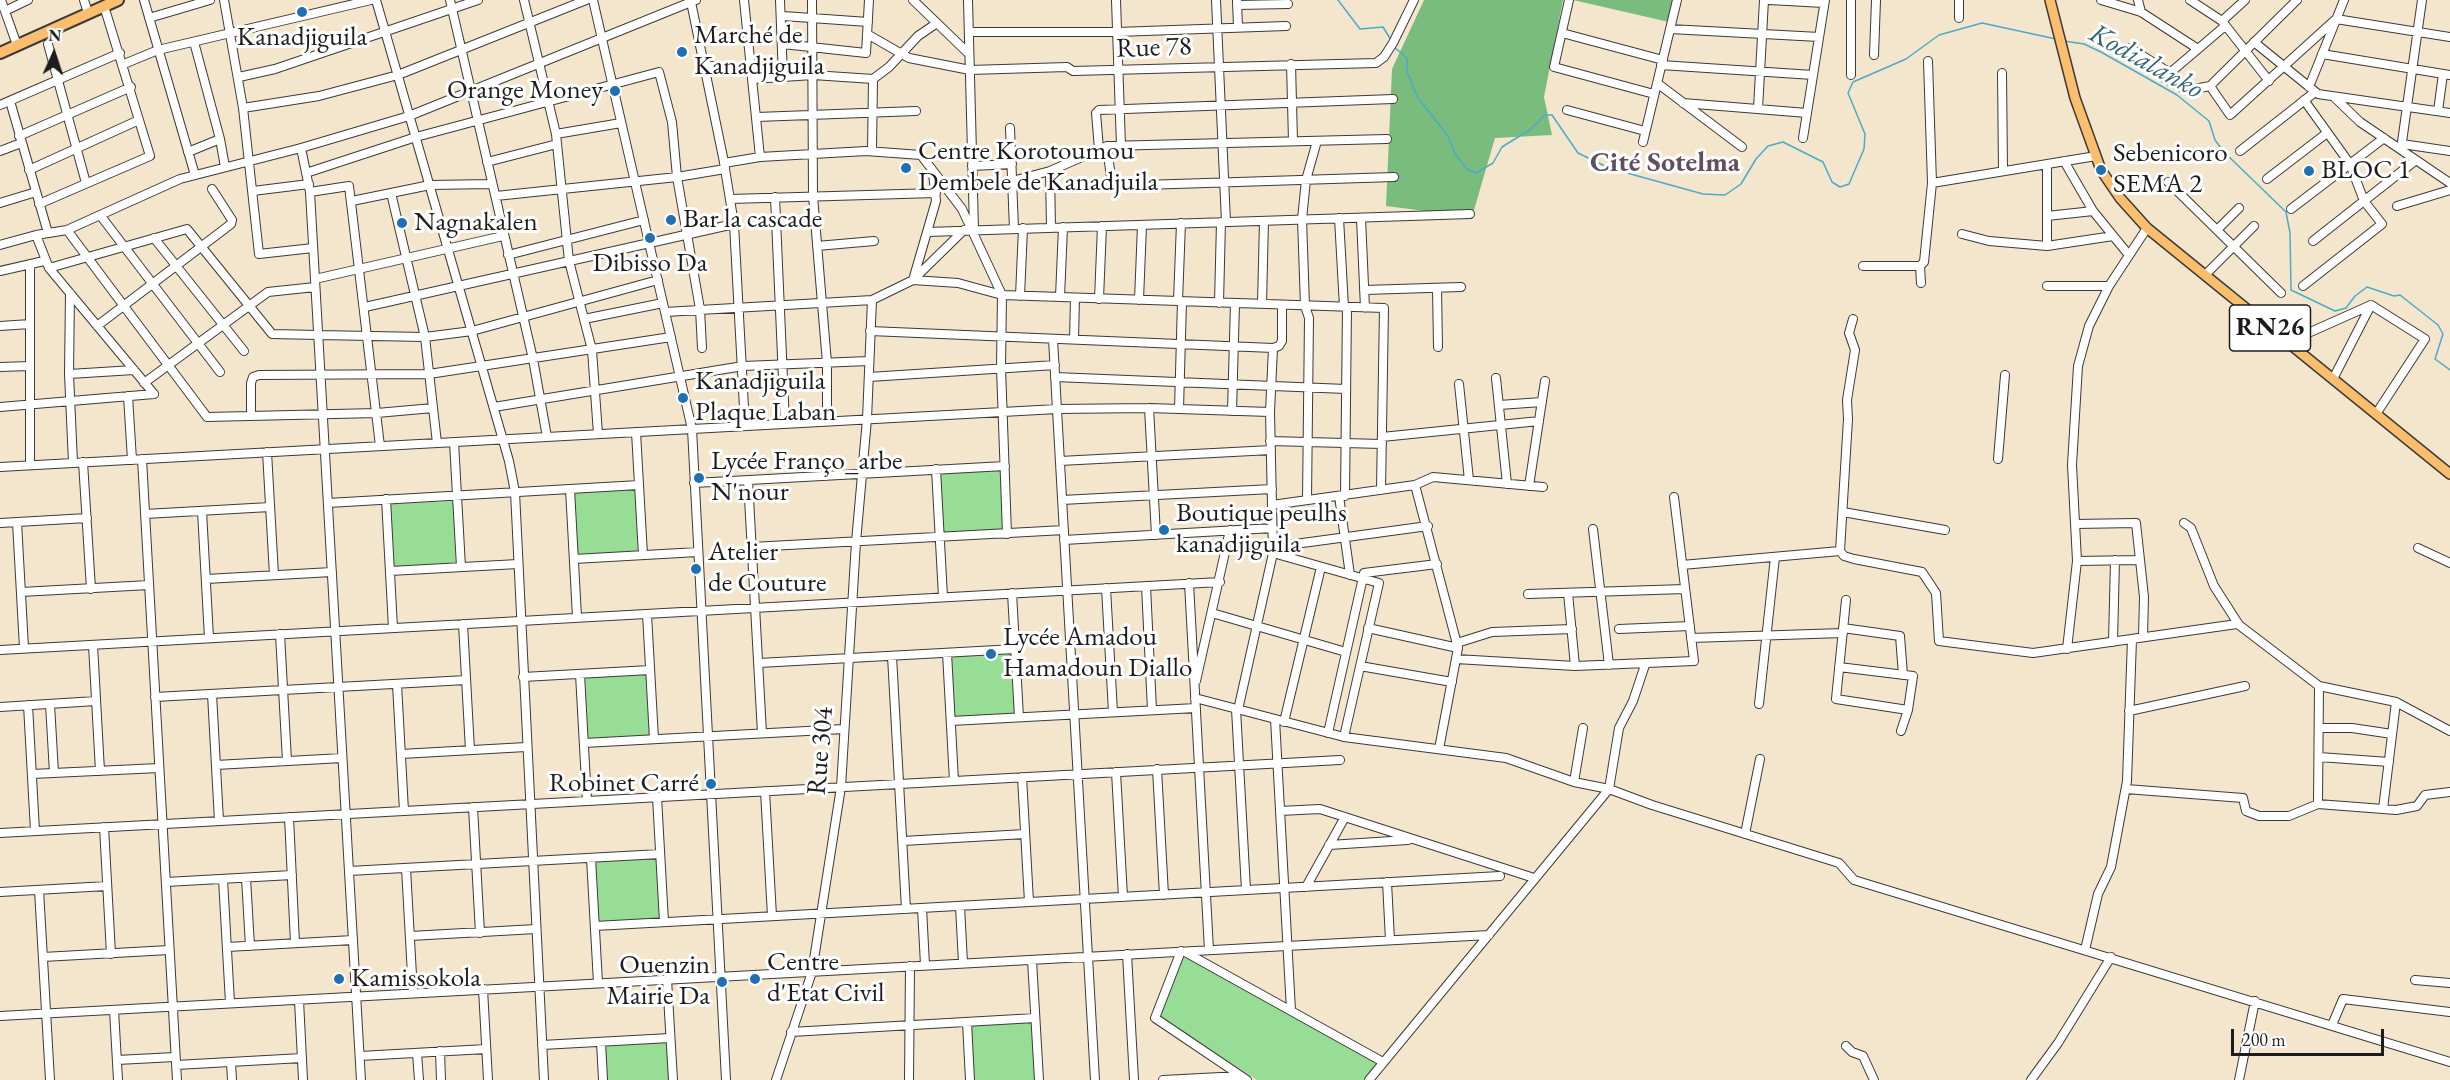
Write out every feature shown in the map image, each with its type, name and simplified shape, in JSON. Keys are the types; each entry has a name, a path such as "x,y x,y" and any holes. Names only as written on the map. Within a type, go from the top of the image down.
{"highway":[{"path":"0,52 118,0"}],"main road":[{"name":"RN26","path":"2050,0 2075,98 2104,176 2120,198 2147,228 2450,474"}],"street":[{"path":"1,0 17,45"},
{"path":"5,11 28,0"},
{"path":"84,0 88,13"},
{"path":"144,0 195,175"},
{"path":"149,18 210,0"},
{"path":"224,0 239,77 259,254 313,248"},
{"path":"124,64 158,50 371,0"},
{"path":"376,0 483,368 515,492 544,1080"},
{"path":"450,0 533,359 547,437"},
{"path":"239,77 275,69 478,0"},
{"path":"524,0 556,135 569,261 592,350 598,434"},
{"path":"243,108 319,96 398,75 586,0"},
{"path":"593,0 692,429 726,1080"},
{"path":"744,0 760,157"},
{"path":"780,0 783,16 783,77"},
{"path":"812,0 813,196 827,363 827,422"},
{"path":"783,44 866,53 869,0"},
{"path":"913,0 969,54"},
{"path":"968,0 974,230"},
{"path":"1116,0 1121,146"},
{"path":"1216,0 1224,182 1219,303"},
{"name":"Rue 78","path":"867,34 902,55 970,70 1066,68 1073,71 1376,63 1391,47 1414,0"},
{"path":"1569,0 1554,67 1654,94"},
{"path":"1642,142 1677,0"},
{"path":"1758,109 1764,0"},
{"path":"1768,0 1825,1 1803,138"},
{"path":"1851,0 1851,75"},
{"path":"1874,55 1876,0"},
{"path":"1959,0 1959,18"},
{"path":"2101,0 2141,12 2198,49"},
{"path":"2138,0 2141,12"},
{"path":"2190,0 2223,23 2270,81"},
{"path":"2245,0 2198,49 2164,78 2182,88 2194,89 2210,86 2297,0"},
{"path":"2240,151 2304,100 2312,89 2322,54 2344,0"},
{"path":"2401,146 2422,0"},
{"path":"0,244 36,234 67,230 195,175 301,148 410,116 602,38 674,4 694,1 734,224 745,426"},
{"path":"1238,27 1237,2 1288,4"},
{"path":"39,204 150,156 124,64 104,6"},
{"path":"783,16 868,21"},
{"path":"2336,19 2450,37"},
{"path":"2210,86 2230,115 2336,19"},
{"path":"704,65 752,75 783,77 813,75 873,79 902,55 918,36 937,23"},
{"path":"969,32 1117,32 1286,26"},
{"path":"1670,29 1819,38"},
{"path":"1562,33 1662,63 1813,75"},
{"path":"194,42 225,167"},
{"path":"2254,42 2312,89 2333,96 2450,113"},
{"path":"48,44 86,183"},
{"path":"2130,48 2170,73"},
{"path":"0,105 120,53"},
{"path":"2322,54 2447,74 2438,111"},
{"path":"1921,283 1920,266 1924,262 1932,183 1928,61"},
{"path":"1290,64 1293,141"},
{"path":"306,173 416,137 659,72 672,122 677,177 700,309 702,348"},
{"path":"2002,73 2003,171"},
{"path":"872,151 873,79"},
{"path":"1657,83 1742,147"},
{"path":"0,151 67,115 131,87"},
{"path":"2333,96 2360,122 2401,146 2416,160 2450,183"},
{"path":"1393,99 1119,108 1099,110 1096,113 1112,186 1394,177"},
{"path":"2303,286 2382,224 2364,201 2350,164 2304,100"},
{"path":"10,101 48,233"},
{"path":"1683,103 1807,113"},
{"path":"1567,110 1645,131"},
{"path":"757,117 916,111"},
{"path":"29,170 140,120"},
{"path":"556,135 621,123"},
{"path":"1010,128 1012,181 1018,229 1020,296"},
{"path":"2267,179 2326,133"},
{"path":"2291,209 2384,138"},
{"path":"1012,181 1050,171 1102,148 1387,139"},
{"path":"188,152 220,140"},
{"path":"1307,500 1309,318 1305,306 1302,219 1306,180 1317,141"},
{"path":"487,162 557,144"},
{"path":"2401,146 2450,151"},
{"path":"301,148 309,188 313,248 361,1080"},
{"path":"495,196 677,177 760,157 872,151 921,155 962,209 974,230 1002,295 1001,368 1007,534"},
{"path":"1932,183 2096,156"},
{"path":"2313,241 2416,160"},
{"path":"2064,161 2093,211 2128,254"},
{"path":"972,166 1012,164"},
{"path":"2047,164 2047,246"},
{"path":"913,280 936,193 933,171"},
{"path":"1050,171 1051,228"},
{"path":"2168,182 2281,293"},
{"path":"352,201 429,185 492,184"},
{"path":"253,191 349,186 369,336 380,446"},
{"path":"97,326 232,221 212,189"},
{"path":"2397,207 2450,190"},
{"path":"0,203 36,192"},
{"path":"391,193 425,337 437,443"},
{"path":"730,199 936,193"},
{"path":"775,197 785,424"},
{"path":"2217,230 2239,208"},
{"path":"2047,216 2093,211"},
{"path":"927,232 1470,214"},
{"path":"100,216 220,372"},
{"path":"1339,218 1346,307 1345,443 1342,496 1350,575"},
{"path":"1361,218 1365,308"},
{"path":"508,255 644,220"},
{"path":"1262,304 1264,221"},
{"path":"1179,409 1181,223"},
{"path":"365,307 734,224"},
{"path":"1139,300 1142,225"},
{"path":"1100,298 1102,226"},
{"path":"2205,275 2254,226"},
{"path":"1060,297 1063,227"},
{"path":"2067,648 2078,561 2072,465 2078,366 2090,326 2109,286 2147,228"},
{"path":"0,271 30,264 46,265 87,257 187,229 272,334 425,337 472,331 522,319 579,300 658,280"},
{"path":"67,230 207,417 377,413 433,408"},
{"path":"665,312 872,300 913,280 963,230"},
{"path":"0,407 154,394 46,265 36,234"},
{"path":"1962,234 1989,241 2047,246 2113,236"},
{"path":"144,382 268,292 315,283 360,269 503,236"},
{"path":"154,238 244,351"},
{"path":"818,246 874,241"},
{"path":"30,264 30,465"},
{"path":"1863,266 1920,266"},
{"path":"913,280 958,283 1002,295 1384,308 1381,490"},
{"path":"2047,286 2109,286"},
{"path":"1364,290 1461,287"},
{"path":"1437,288 1438,347"},
{"path":"70,293 69,401 73,463"},
{"path":"1074,339 1075,298"},
{"name":"Rue 304","path":"776,1080 812,972 841,787 856,542 867,419 872,300"},
{"path":"584,319 663,303"},
{"path":"1232,411 1235,303"},
{"path":"870,332 1273,348 1279,346 1282,341 1282,305"},
{"path":"2288,342 2371,305"},
{"path":"2333,379 2371,305"},
{"path":"2371,305 2425,339 2376,414"},
{"path":"1853,319 1849,333 1855,350 1847,400 1848,419 1840,551 1844,556 1854,559 1922,572 1936,593 1939,641 2033,653 2237,624"},
{"path":"0,326 30,324"},
{"path":"251,416 253,377 320,373 429,374 483,368 671,337"},
{"path":"1053,339 1095,1080"},
{"path":"1246,890 1237,709 1273,550 1270,412 1273,348"},
{"path":"494,407 743,366 869,361"},
{"path":"868,376 1054,364"},
{"path":"0,367 30,366"},
{"path":"69,374 134,370"},
{"path":"1998,459 2005,375"},
{"path":"1055,377 1346,389"},
{"path":"1496,378 1507,484"},
{"path":"1529,486 1545,381"},
{"path":"1459,384 1469,480"},
{"path":"128,396 132,459"},
{"path":"1499,405 1542,402"},
{"path":"0,467 1057,409 1149,408 1270,412"},
{"path":"1149,408 1156,535"},
{"path":"1060,461 1152,456 1308,442 1382,441 1539,421"},
{"path":"636,432 643,555"},
{"path":"454,442 461,567"},
{"path":"267,452 274,575"},
{"path":"142,459 177,1080"},
{"path":"84,462 91,589"},
{"path":"694,483 1005,466"},
{"path":"936,469 943,597"},
{"path":"1272,505 1415,485 1433,477 1543,487"},
{"path":"748,480 762,733"},
{"path":"1415,485 1428,526 1458,645 1439,749"},
{"path":"328,502 639,486"},
{"path":"570,489 577,617"},
{"path":"1062,500 1272,489"},
{"path":"1456,659 1575,666 1694,662 1674,497"},
{"path":"386,499 393,628"},
{"path":"145,514 270,507"},
{"path":"202,511 209,638"},
{"path":"1843,512 1945,530"},
{"path":"0,523 87,518"},
{"path":"17,522 24,648"},
{"path":"2075,524 2136,522 2144,597 2143,637"},
{"path":"2184,523 2191,528 2214,586 2237,624 2319,686 2396,702 2450,731"},
{"path":"1273,550 1345,537 1428,526"},
{"path":"1064,540 1272,528"},
{"path":"1593,529 1609,665"},
{"path":"752,548 1064,530"},
{"path":"1195,694 1230,531"},
{"path":"2418,548 2450,563"},
{"path":"1273,550 1321,567 1379,583 1344,737"},
{"path":"1682,565 1840,551"},
{"path":"574,559 698,552"},
{"path":"1760,705 1775,557"},
{"path":"2114,642 2115,560"},
{"path":"2078,561 2140,560"},
{"path":"390,571 518,564"},
{"path":"1328,733 1364,573 1437,564"},
{"path":"1284,722 1321,567"},
{"path":"206,579 332,572"},
{"path":"0,650 1220,582"},
{"path":"1189,583 1209,950"},
{"path":"21,592 149,585"},
{"path":"1146,586 1152,710"},
{"path":"1106,588 1113,712"},
{"path":"1528,594 1685,589"},
{"path":"1012,593 1018,717"},
{"path":"1568,593 1575,666"},
{"path":"1846,600 1836,699 1908,710"},
{"path":"1212,613 1346,652"},
{"path":"647,614 654,739"},
{"path":"463,624 470,750"},
{"path":"1619,629 1690,626"},
{"path":"1368,628 1458,645 1492,632 1572,629"},
{"path":"1691,638 1843,631 1900,636 1903,675"},
{"path":"280,634 287,761"},
{"path":"2085,950 2098,894 2111,867 2126,789 2132,639"},
{"path":"93,645 100,771"},
{"path":"759,663 1015,650"},
{"path":"947,653 954,781"},
{"path":"892,656 906,909"},
{"path":"1372,1079 1383,1062 1609,789 1619,728 1633,701 1645,665"},
{"path":"1360,666 1452,682"},
{"path":"1839,667 1913,676 1902,731"},
{"path":"523,677 650,670"},
{"path":"580,674 587,801"},
{"path":"155,697 466,680"},
{"path":"397,684 404,811"},
{"path":"2129,711 2245,686"},
{"path":"2318,804 2319,686"},
{"path":"212,694 219,821"},
{"path":"1195,694 1237,709 1344,737 1506,758 1574,782 1609,789 1839,863 1854,880 2450,1062"},
{"path":"0,707 96,701"},
{"path":"2383,809 2396,702"},
{"path":"50,704 54,773"},
{"path":"28,705 35,831"},
{"path":"951,721 1196,708"},
{"path":"1275,719 1291,1010"},
{"path":"1574,782 1583,728"},
{"path":"2319,728 2352,728 2392,734"},
{"path":"584,743 844,729"},
{"path":"401,754 526,747"},
{"path":"2319,757 2388,762"},
{"path":"216,765 342,758"},
{"path":"0,833 1340,759"},
{"path":"1745,834 1760,759"},
{"path":"32,774 159,768"},
{"path":"1157,770 1164,895"},
{"path":"1116,772 1123,897"},
{"path":"1022,777 1029,902"},
{"path":"2126,789 2243,798 2246,811 2259,816 2289,816 2318,804 2383,809 2417,806 2425,795 2450,792"},
{"path":"765,791 772,916"},
{"path":"657,797 664,922"},
{"path":"472,807 480,933"},
{"path":"1280,811 1320,809 1534,878"},
{"path":"288,817 296,943"},
{"path":"1306,887 1345,817"},
{"path":"104,827 111,954"},
{"path":"903,841 1025,834"},
{"path":"1329,845 1415,840"},
{"path":"349,872 660,854"},
{"path":"591,858 598,983"},
{"path":"406,868 413,993"},
{"path":"166,882 292,875"},
{"path":"595,926 1500,876"},
{"path":"246,878 249,946"},
{"path":"223,879 230,1003"},
{"path":"1387,882 1390,940"},
{"path":"0,892 107,886"},
{"path":"39,890 50,1080"},
{"path":"960,906 963,963"},
{"path":"922,908 925,965"},
{"path":"410,936 536,929"},
{"path":"0,1016 1489,935"},
{"path":"227,947 353,940"},
{"path":"43,957 169,950"},
{"path":"1183,951 1383,1062"},
{"path":"1183,951 1155,1018 1244,1078"},
{"path":"1127,954 1134,1080"},
{"path":"2031,1080 2058,1043 2111,957"},
{"path":"1032,960 1039,1080"},
{"path":"909,966 909,1080"},
{"path":"667,980 673,1080"},
{"path":"2415,980 2450,983"},
{"path":"483,990 488,1080"},
{"path":"299,999 303,1080"},
{"path":"2332,1025 2343,999 2450,1012"},
{"path":"2239,1080 2255,1001"},
{"path":"114,1010 118,1080"},
{"path":"791,1032 1035,1018"},
{"path":"967,1022 970,1080"},
{"path":"542,1045 670,1038"},
{"path":"601,1042 603,1080"},
{"path":"1846,1046 1852,1052 1863,1056 1874,1080"},
{"path":"360,1056 486,1049"},
{"path":"440,1052 441,1080"},
{"path":"417,1053 419,1080"},
{"path":"117,1060 231,1062 302,1058"},
{"path":"1215,1059 1216,1079"},
{"path":"231,1062 232,1080"},
{"path":"1162,1080 1244,1078"}],"green space":[{"path":"1424,0 1563,0 1544,97 1552,135 1495,138 1472,217 1386,206 1392,69"},
{"path":"1573,0 1675,0 1669,22"},
{"path":"1002,468 1006,532 943,536 939,472"},
{"path":"635,489 638,553 576,556 573,492"},
{"path":"453,501 456,566 393,569 390,504"},
{"path":"1013,651 1016,716 953,718 950,654"},
{"path":"647,673 650,738 588,740 585,676"},
{"path":"658,857 661,921 598,924 595,860"},
{"path":"1184,954 1381,1063 1367,1080 1257,1080 1160,1016"},
{"path":"1033,1020 1036,1080 974,1080 971,1023"},
{"path":"668,1041 669,1080 607,1080 605,1044"}],"waterway":[{"name":"Kodialanko","path":"1338,0 1360,29 1383,27 1391,40"},
{"name":"Kodialanko","path":"1394,47 1407,58 1407,72 1418,98 1448,136 1455,154 1467,169 1476,173 1493,163 1502,147 1531,129 1545,115 1552,115 1578,153 1609,168 1703,194 1725,195 1741,184 1756,159 1768,146 1783,142 1823,162 1832,182 1840,187 1849,184 1864,149 1865,134 1848,93 1853,82 1906,59 1939,35 1982,23 2056,39"},
{"name":"Kodialanko","path":"2064,41 2084,44 2101,52 2177,95 2209,121 2215,140 2224,152 2286,212 2290,233 2291,290 2335,311 2346,308 2355,296 2367,287 2394,296 2400,295 2438,325 2443,334 2435,359 2450,370"}],"place":[{"name":"Kanadjiguila","path":"302,12"},
{"name":"Marché de Kanadjiguila","path":"682,52"},
{"name":"Orange Money","path":"615,91"},
{"name":"Centre Korotoumou Dembele de Kanadjuila","path":"906,168"},
{"name":"Sebenicoro SEMA 2","path":"2101,170"},
{"name":"BLOC 1","path":"2309,171"},
{"name":"Bar la cascade","path":"671,220"},
{"name":"Nagnakalen","path":"402,223"},
{"name":"Dibisso Da","path":"650,238"},
{"name":"Kanadjiguila Plaque Laban","path":"683,398"},
{"name":"Lycée Franço_arbe N'nour","path":"699,478"},
{"name":"Boutique peulhs kanadjiguila","path":"1164,530"},
{"name":"Atelier de Couture","path":"696,569"},
{"name":"Lycée Amadou Hamadoun Diallo","path":"991,654"},
{"name":"Robinet Carré","path":"711,784"},
{"name":"Kamissokola","path":"339,979"},
{"name":"Centre d'Etat Civil","path":"755,979"},
{"name":"Ouenzin Mairie Da","path":"722,982"}],"district":[{"name":"Cité Sotelma","path":"1665,163"}]}
